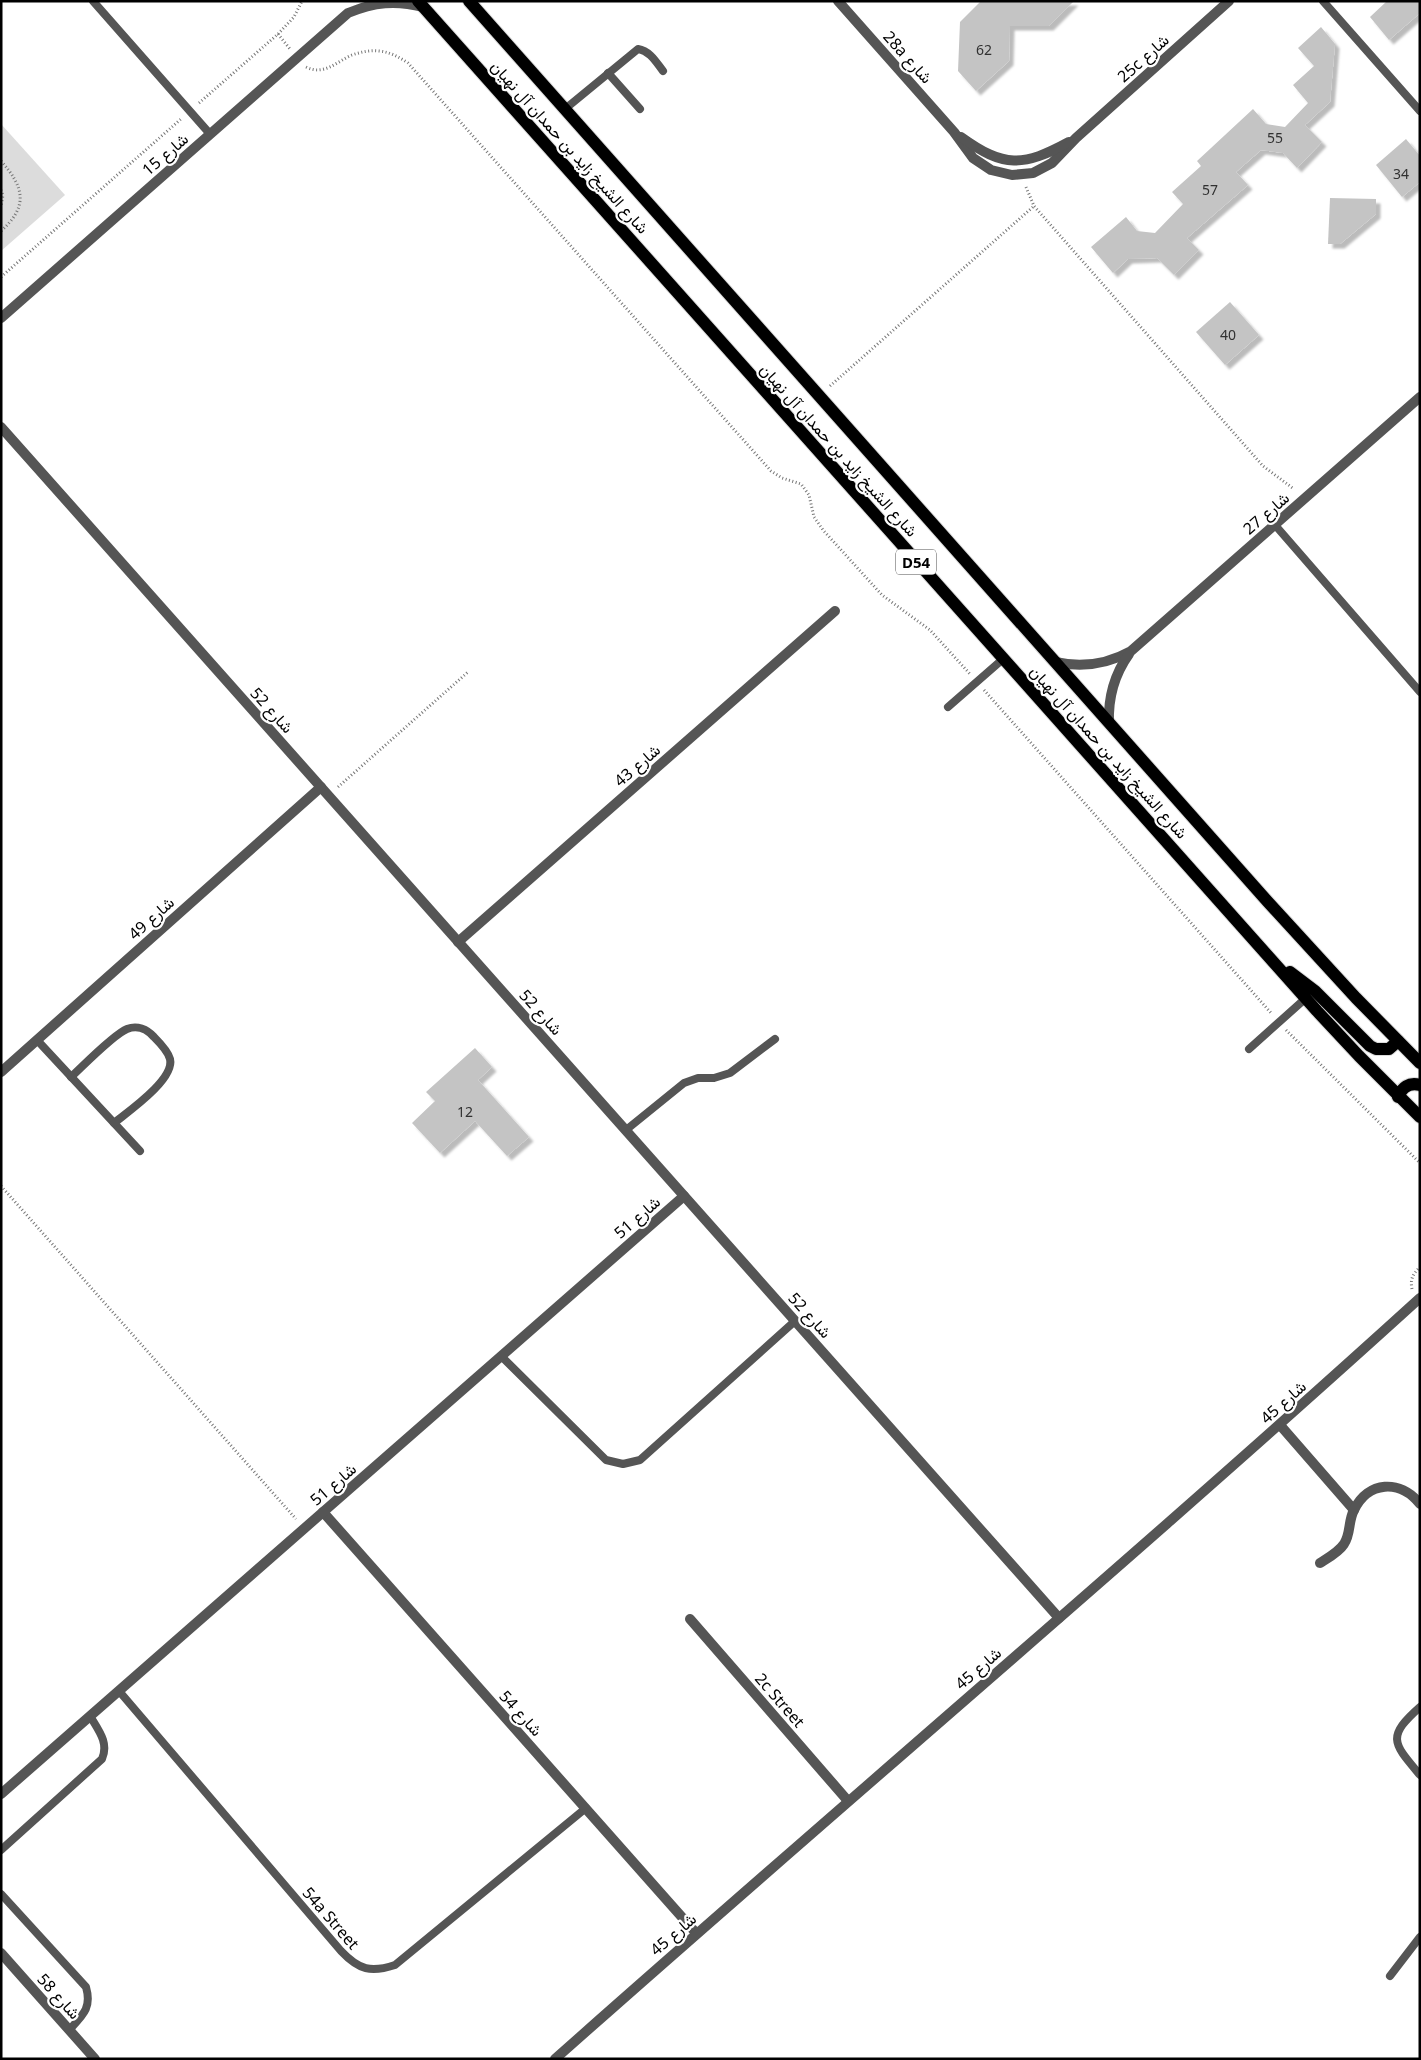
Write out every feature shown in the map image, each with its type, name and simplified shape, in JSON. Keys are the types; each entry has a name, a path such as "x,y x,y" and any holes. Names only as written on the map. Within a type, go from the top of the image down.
{"main road":[{"name":"شارع الشيخ زايد بن حمدان آل نهيان","path":"469,1 1268,902 1420,1062"},
{"name":"شارع الشيخ زايد بن حمدان آل نهيان","path":"420,4 1003,659 1278,964 1306,998 1398,1097 1420,1117"},
{"path":"1278,964 1315,991 1370,1046 1376,1049 1388,1050 1398,1041"},
{"path":"1398,1097 1404,1087 1415,1084 1420,1085"}],"street":[{"name":"شارع 15","path":"1,318 348,12 354,1"},
{"name":"28a شارع","path":"838,1 954,132 974,158 991,170 1004,174"},
{"name":"25c شارع","path":"1004,174 1022,174 1038,171 1052,163 1076,138 1230,1"},
{"name":"شارع 15","path":"348,12 366,5 385,2 420,4"},
{"name":"28a شارع","path":"954,132 984,153 1006,160"},
{"name":"25c شارع","path":"1006,160 1017,161 1040,157 1076,138"},
{"name":"شارع 27","path":"1055,662 1094,665 1119,658 1131,651 1420,397"},
{"name":"شارع 52","path":"1,427 1059,1618"},
{"name":"شارع 43","path":"458,942 835,612"},
{"name":"شارع 27","path":"1109,723 1108,710 1112,685 1131,651"},
{"name":"شارع 49","path":"1,1072 325,791"},
{"name":"شارع 51","path":"1,1794 684,1196"},
{"name":"شارع 45","path":"555,2059 696,1933 1280,1425 1419,1298"},
{"path":"1280,1425 1354,1510"},
{"path":"1320,1563 1338,1551 1345,1543 1349,1521 1354,1510 1360,1500 1369,1492 1380,1487 1392,1486 1403,1489 1420,1504"},
{"name":"شارع 54","path":"323,1512 696,1933"},
{"name":"2c Street","path":"690,1620 848,1801"},
{"name":"شارع 58","path":"1,1953 95,2059"}],"lane":[{"path":"94,1 210,134"},
{"path":"1322,1 1420,111"},
{"path":"565,109 638,50 644,50 650,54 663,71"},
{"path":"608,73 640,109"},
{"path":"1275,525 1420,692"},
{"path":"948,707 1003,659"},
{"path":"1249,1050 1306,998"},
{"path":"71,1077 127,1029 142,1028 154,1037 168,1053 169,1072 160,1083 114,1123"},
{"path":"626,1130 684,1082 698,1078 714,1078 730,1073 775,1039"},
{"path":"37,1040 140,1151"},
{"path":"501,1356 606,1460 623,1464 640,1460 795,1321"},
{"name":"54a Street","path":"119,1691 341,1952 352,1962 366,1969 381,1970 395,1965 586,1808"},
{"path":"1420,1707 1399,1728 1396,1738 1399,1749 1420,1775"},
{"path":"1,1850 102,1759 105,1752 105,1743 90,1716"},
{"path":"1,1894 86,1987 89,1998 87,2010 69,2030"},
{"path":"1390,1976 1420,1937"}],"path":[{"path":"1,277 278,34 294,17 302,1"},
{"path":"278,34 306,67 319,71 366,51 381,51 395,55 408,63 771,471 782,478 794,481 806,489 811,510 818,524 874,587 891,603 930,630 1279,1022 1420,1164"},
{"path":"1,161 15,177 20,188 21,199 16,215 1,231"},
{"path":"1022,174 1034,206 1263,466 1284,484 1309,495"},
{"path":"1,190 3,195 1,207"},
{"path":"819,395 1034,206"},
{"path":"325,791 468,672"},
{"path":"1,1186 304,1529"},
{"path":"1419,1298 1412,1288 1411,1282 1413,1275 1420,1267"}],"shaded area":[{"path":"1,124 65,195 1,251"}],"building":[{"path":"981,1 1074,1 1049,26 1010,26 1009,61 976,91 958,71 960,22"},
{"path":"1387,1 1420,1 1420,13 1389,40 1370,17"},
{"path":"1321,27 1335,44 1330,102 1305,125 1322,142 1297,168 1283,153 1261,150 1236,172 1248,185 1187,238 1199,250 1174,275 1157,258 1128,259 1113,273 1091,247 1126,217 1137,231 1155,233 1183,204 1172,192 1201,166 1197,161 1253,109 1266,124 1285,127 1308,103 1293,85 1314,66 1298,48"},
{"path":"1406,139 1420,156 1420,182 1402,197 1376,165"},
{"path":"1330,198 1376,199 1376,214 1340,244 1328,244"},
{"path":"1230,302 1259,335 1225,365 1196,332"},
{"path":"475,1048 492,1067 478,1080 529,1137 507,1156 475,1121 440,1153 412,1123 435,1101 426,1092"}]}
